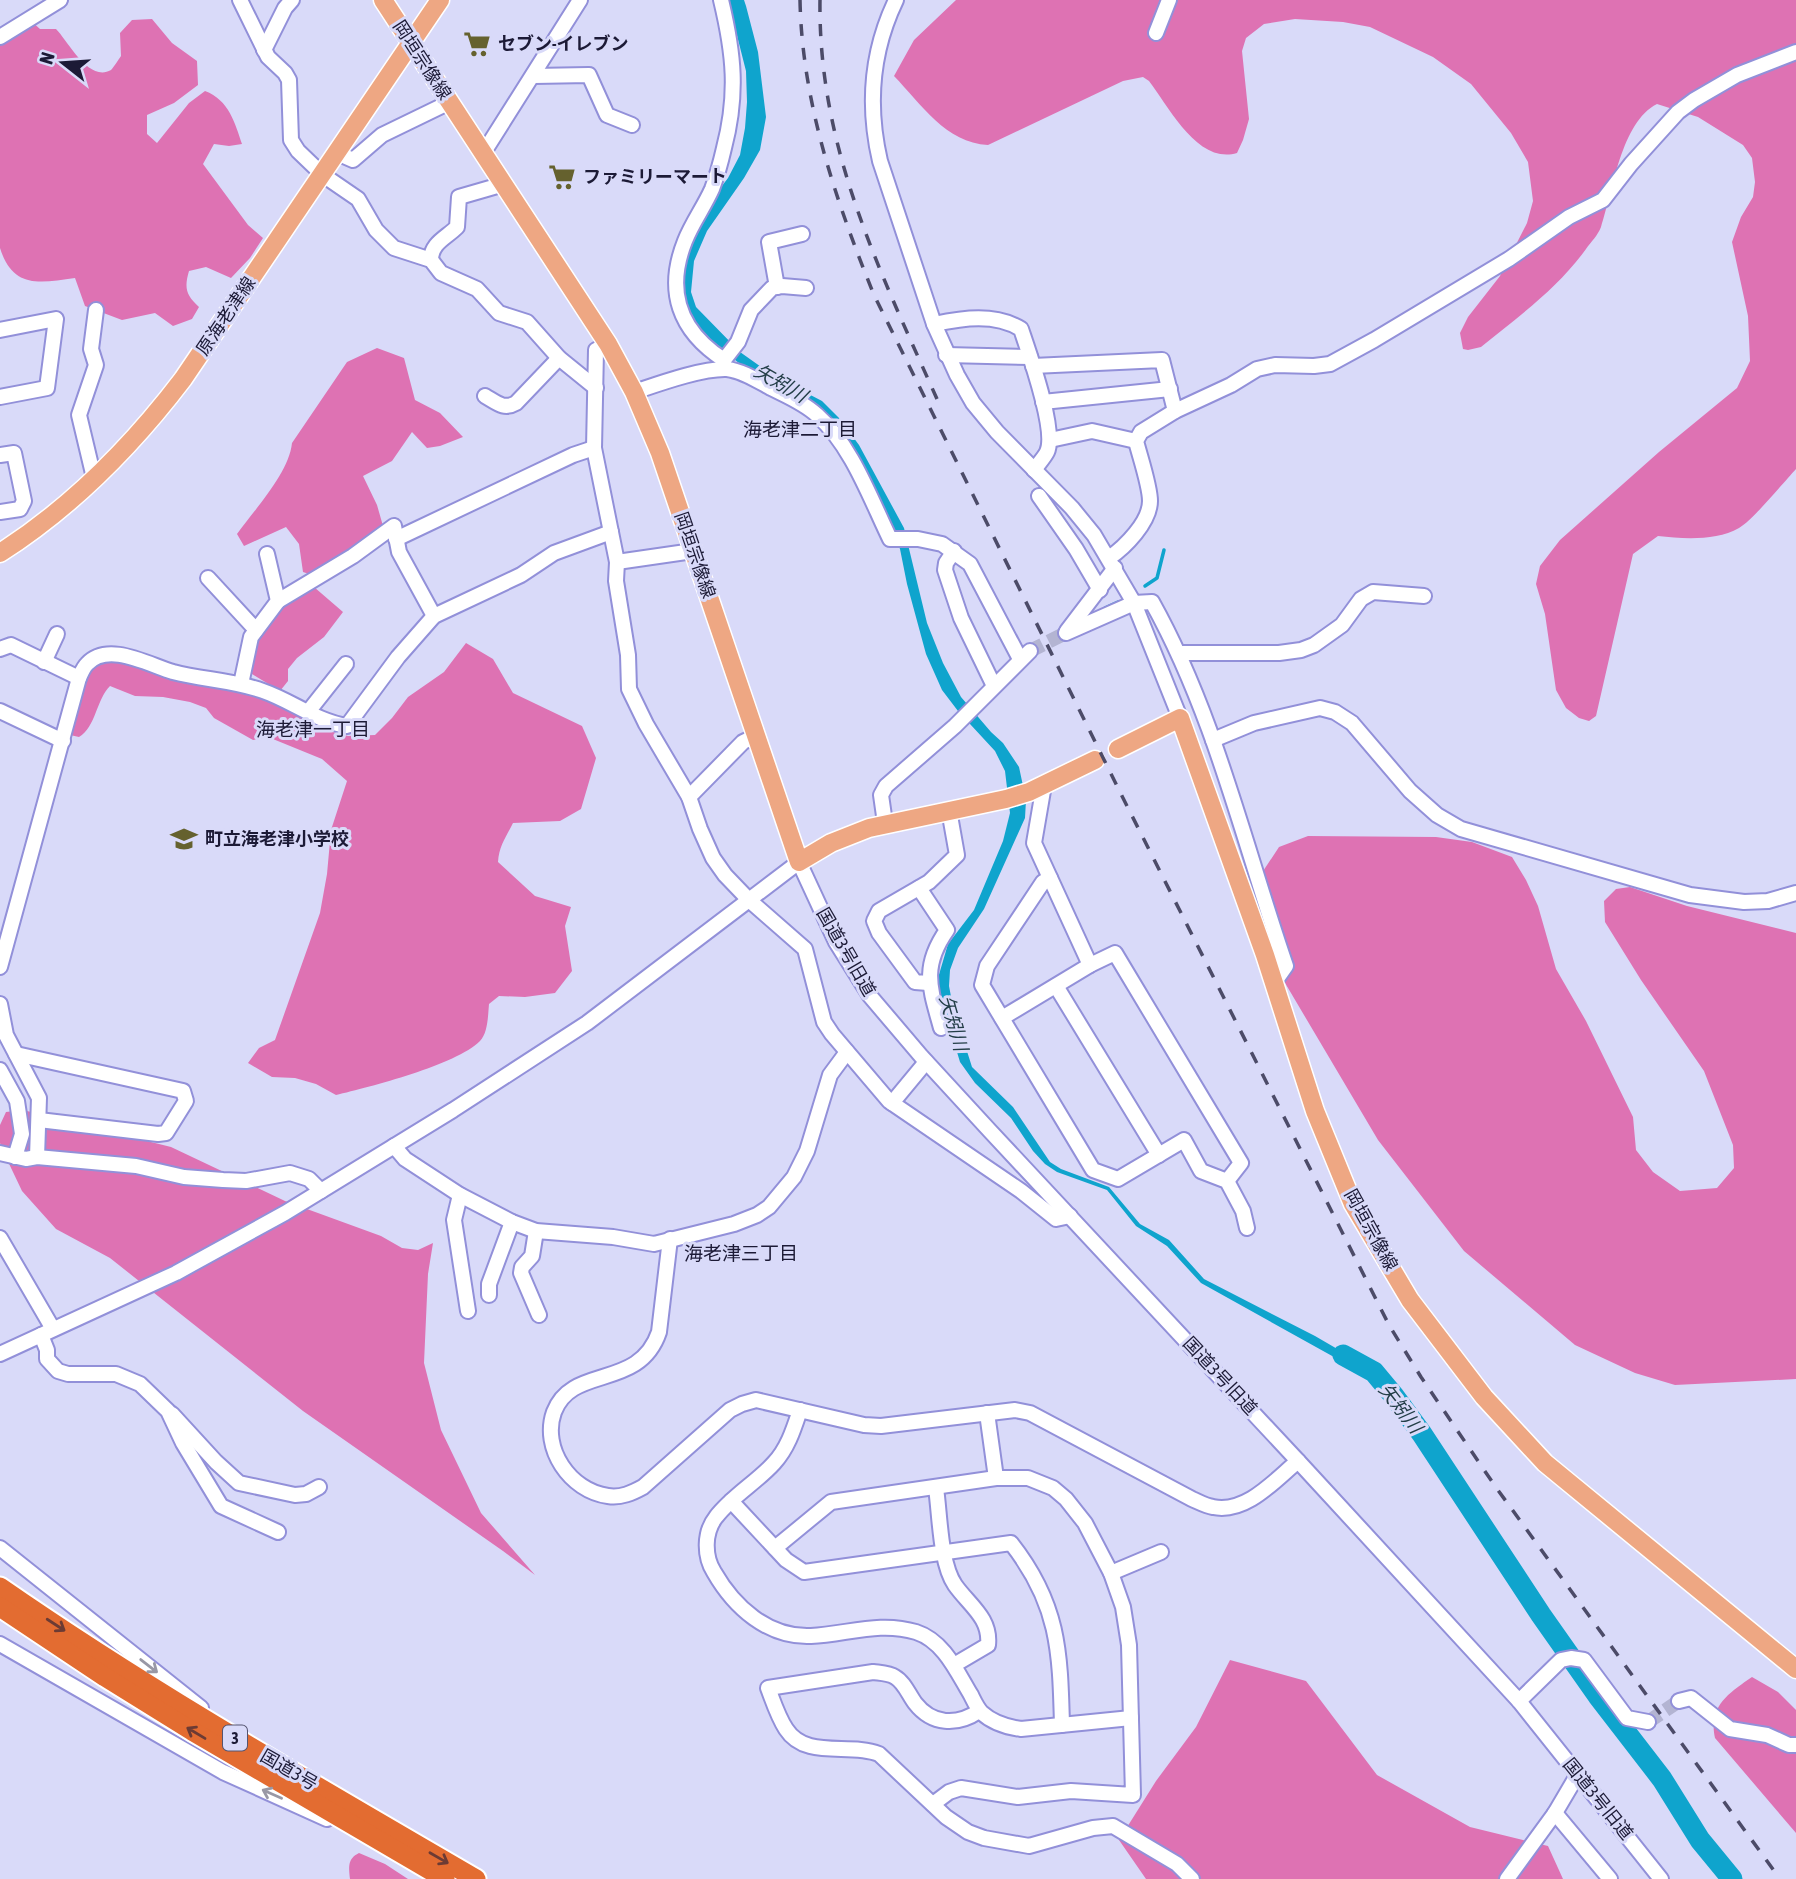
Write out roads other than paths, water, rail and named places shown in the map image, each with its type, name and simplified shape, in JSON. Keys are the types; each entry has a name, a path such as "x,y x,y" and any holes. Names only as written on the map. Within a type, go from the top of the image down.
{"highway":[{"name":"国道3号","path":"0,1587 244,1744 476,1879"},
{"name":"国道3号","path":"0,1606 105,1677 192,1731 445,1879"}],"main road":[{"name":"岡垣宗像線","path":"383,0 608,344 634,393 660,453 799,862"},
{"name":"原海老津線","path":"0,552 45,521 94,478 149,422 183,379 440,0"},
{"name":"岡垣宗像線","path":"1180,718 1275,983 1315,1111 1353,1204 1410,1300 1484,1397 1545,1463 1796,1669"},
{"path":"1118,749 1180,718"},
{"path":"799,862 831,843 885,824 1006,799 1095,760"}],"street":[{"path":"0,37 60,0"},
{"path":"240,0 264,51 289,80 291,140 298,151 323,175 358,199 376,230 394,248 431,260 441,273 477,289 499,313 527,321 559,358 596,388"},
{"path":"264,51 285,8 292,0"},
{"path":"484,152 580,0"},
{"path":"721,0 733,63 732,112 712,188 685,240 677,263 674,289 682,318 700,342 724,365 802,404 817,415 857,471 890,539 918,539 942,544 970,564 1025,655 1017,667 955,726 886,786 881,795 885,824"},
{"path":"896,0 876,54 872,90 874,135 880,161 946,355 973,402 997,432 1094,535 1134,603 1180,718"},
{"path":"1156,33 1169,0"},
{"path":"1275,983 1286,966 1213,740 1179,653 1152,602 1134,603 1066,632 1100,590 1112,563 1143,521 1150,501 1136,441 1141,432 1175,411 1231,385 1257,369 1275,365 1330,364 1374,340 1508,259 1569,217 1603,200 1670,120 1694,100 1737,75 1796,52"},
{"path":"534,76 589,75 607,115 632,125"},
{"path":"337,153 353,160 382,135 450,102"},
{"path":"431,260 434,247 457,227 459,197 504,184"},
{"path":"777,287 769,242 802,234"},
{"path":"634,393 665,381 724,365 738,342 751,310 772,288 806,288"},
{"path":"94,478 79,415 96,365 91,349 96,310"},
{"path":"934,324 968,317 1012,323 1021,330 1043,402 1050,440 1047,452 1034,470"},
{"path":"0,330 56,319 47,388 0,397"},
{"path":"608,344 596,350 594,448 617,562 616,581 628,655 629,689 646,724 690,797 713,858 749,900 805,949 824,1022 892,1103 1021,1191 1055,1219 1070,1216"},
{"path":"946,355 1032,361 1162,360 1175,411"},
{"path":"485,396 509,407 559,358"},
{"path":"1043,402 1170,389"},
{"path":"1050,440 1092,431 1136,441"},
{"path":"396,540 573,455 594,448"},
{"path":"0,455 14,453 24,501 20,509 0,512"},
{"path":"1039,496 1076,549 1100,590"},
{"path":"241,684 251,637 278,601 394,526 399,552 434,616"},
{"path":"0,967 79,678 87,664 97,657 121,655 176,673 241,684 264,691 329,722 347,726 398,657 434,616 521,575 554,554 611,532"},
{"path":"1076,549 1094,535"},
{"path":"617,562 694,551"},
{"path":"954,551 945,570 961,618 994,686"},
{"path":"267,554 278,601"},
{"path":"208,578 256,630"},
{"path":"1179,653 1279,653 1301,650 1314,645 1342,625 1361,599 1373,592 1423,596"},
{"path":"44,662 57,634"},
{"path":"0,649 10,645 79,678"},
{"path":"308,712 346,664"},
{"path":"1213,740 1254,723 1320,708 1335,712 1352,723 1410,791 1437,815 1461,830 1690,895 1744,902 1768,901 1796,893"},
{"path":"0,711 63,741"},
{"path":"690,797 743,742 757,736"},
{"path":"1036,788 1034,843 1090,965"},
{"path":"928,983 915,982 879,933 874,921 879,911 919,888 957,855 949,810"},
{"path":"0,1354 176,1273 321,1191 549,1049 628,993 799,862"},
{"name":"国道3号旧道","path":"799,862 852,970 870,996 926,1062 1519,1701 1661,1879"},
{"path":"1050,878 1043,882 987,966 982,985 1093,1170 1118,1179 1184,1140 1201,1171 1227,1181 1243,1211 1247,1228"},
{"path":"919,888 947,930 934,953 928,983 940,1028"},
{"path":"0,906 15,910"},
{"path":"1002,1018 1115,953 1241,1163 1227,1181"},
{"path":"1056,986 1159,1155"},
{"path":"0,1004 6,1035 39,1098 37,1157"},
{"path":"394,1146 405,1159 460,1195 512,1222 536,1231 613,1237 654,1244 734,1224 769,1207 794,1177 807,1151 830,1075 847,1052"},
{"path":"16,1054 183,1091 186,1101 166,1133 39,1120"},
{"path":"892,1103 926,1062"},
{"path":"0,1070 17,1101 22,1134 7,1155"},
{"path":"7,1155 136,1166 184,1177 223,1180 246,1181 290,1173 309,1179 321,1191"},
{"path":"460,1195 454,1220 468,1311"},
{"path":"489,1295 489,1284 512,1222"},
{"path":"536,1231 532,1256 522,1267 521,1273 539,1315"},
{"path":"0,1238 47,1332 47,1359 58,1371 68,1374 116,1374 128,1377 155,1396 177,1417 216,1462 239,1483 296,1496 319,1487"},
{"path":"670,1239 659,1332 655,1343 636,1365 578,1386 567,1393 558,1404 551,1424 551,1446 558,1461 595,1493 609,1496 630,1494 643,1487 730,1410 756,1400 864,1425 881,1426 1015,1410 1042,1419 1130,1467 1213,1507 1231,1508 1253,1498 1298,1461"},
{"path":"800,1410 788,1441 775,1462 715,1517 709,1530 707,1555 710,1566 719,1581 750,1616 763,1625 797,1635 811,1636 883,1626 901,1627 921,1634 939,1646 954,1665 979,1711 992,1721 1021,1729 1131,1718"},
{"path":"168,1411 183,1443 221,1506 278,1532"},
{"path":"987,1413 996,1478"},
{"path":"775,1548 831,1502 996,1478 1028,1478 1053,1488 1066,1499 1084,1523 1111,1573 1123,1607 1129,1645 1133,1795 1071,1791 1004,1796 961,1788 949,1792 933,1804"},
{"path":"936,1488 948,1572 984,1619 989,1635 988,1645 954,1665"},
{"path":"731,1501 786,1560 804,1572 1011,1544 1042,1590 1054,1626 1060,1657 1062,1725"},
{"path":"0,1548 244,1744"},
{"path":"1111,1573 1161,1552"},
{"path":"0,1644 223,1772 401,1852"},
{"path":"1519,1701 1561,1660 1584,1660 1627,1718 1647,1722"},
{"path":"979,1711 959,1721 947,1722 932,1718 925,1714 894,1676 884,1673 873,1672 768,1688 791,1737 812,1747 866,1749 879,1754 968,1832 984,1838 1029,1846 1093,1828 1113,1826 1177,1864 1192,1879"},
{"path":"1679,1701 1691,1698 1730,1729 1767,1735 1789,1745 1796,1745"},
{"path":"1507,1879 1556,1814 1578,1774"},
{"path":"1556,1814 1610,1879"}],"water":[{"path":"728,0 744,0 746,6 758,52 766,117 760,150 707,231 694,261 691,292 696,307 740,352 774,376 822,401 859,445 904,528 927,623 943,663 961,697 1003,743 1019,767 1026,800 1025,818 984,909 958,948 950,970 949,986 953,1007 972,1067 1013,1107 1050,1162 1061,1169 1109,1187 1140,1224 1169,1240 1204,1279 1315,1336 1370,1368 1361,1372 1201,1283 1167,1246 1136,1226 1107,1190 1057,1172 1045,1164 1011,1118 975,1083 960,1062 941,999 938,978 948,944 974,910 1003,841 1010,813 1005,771 995,751 942,690 926,654 900,549 891,527 837,429 748,370 695,327 679,289 682,264 709,203 728,178 740,155 745,128 746,71"}],"waterway":[{"path":"1145,586 1157,578 1164,550"},
{"path":"1105,608 1118,602"},
{"name":"矢矧川","path":"1343,1355 1374,1372 1394,1396 1541,1615 1598,1696 1662,1779 1700,1840 1732,1879"}],"tunnel":[{"path":"1030,651 1066,633"},
{"path":"1648,1722 1679,1701"}],"railway":[{"path":"800,0 802,38 814,114 834,188 874,295 1123,798 1389,1325 1495,1486 1780,1879"},
{"path":"820,0 822,54 829,106 841,157 874,254 937,399"}],"place":[{"name":"セブン-イレブン","path":"477,44"},
{"name":"ファミリーマート","path":"562,177"},
{"name":"町立海老津小学校","path":"184,839"}],"district":[{"name":"海老津二丁目","path":"800,429"},
{"name":"海老津一丁目","path":"313,729"},
{"name":"海老津三丁目","path":"741,1253"}]}
